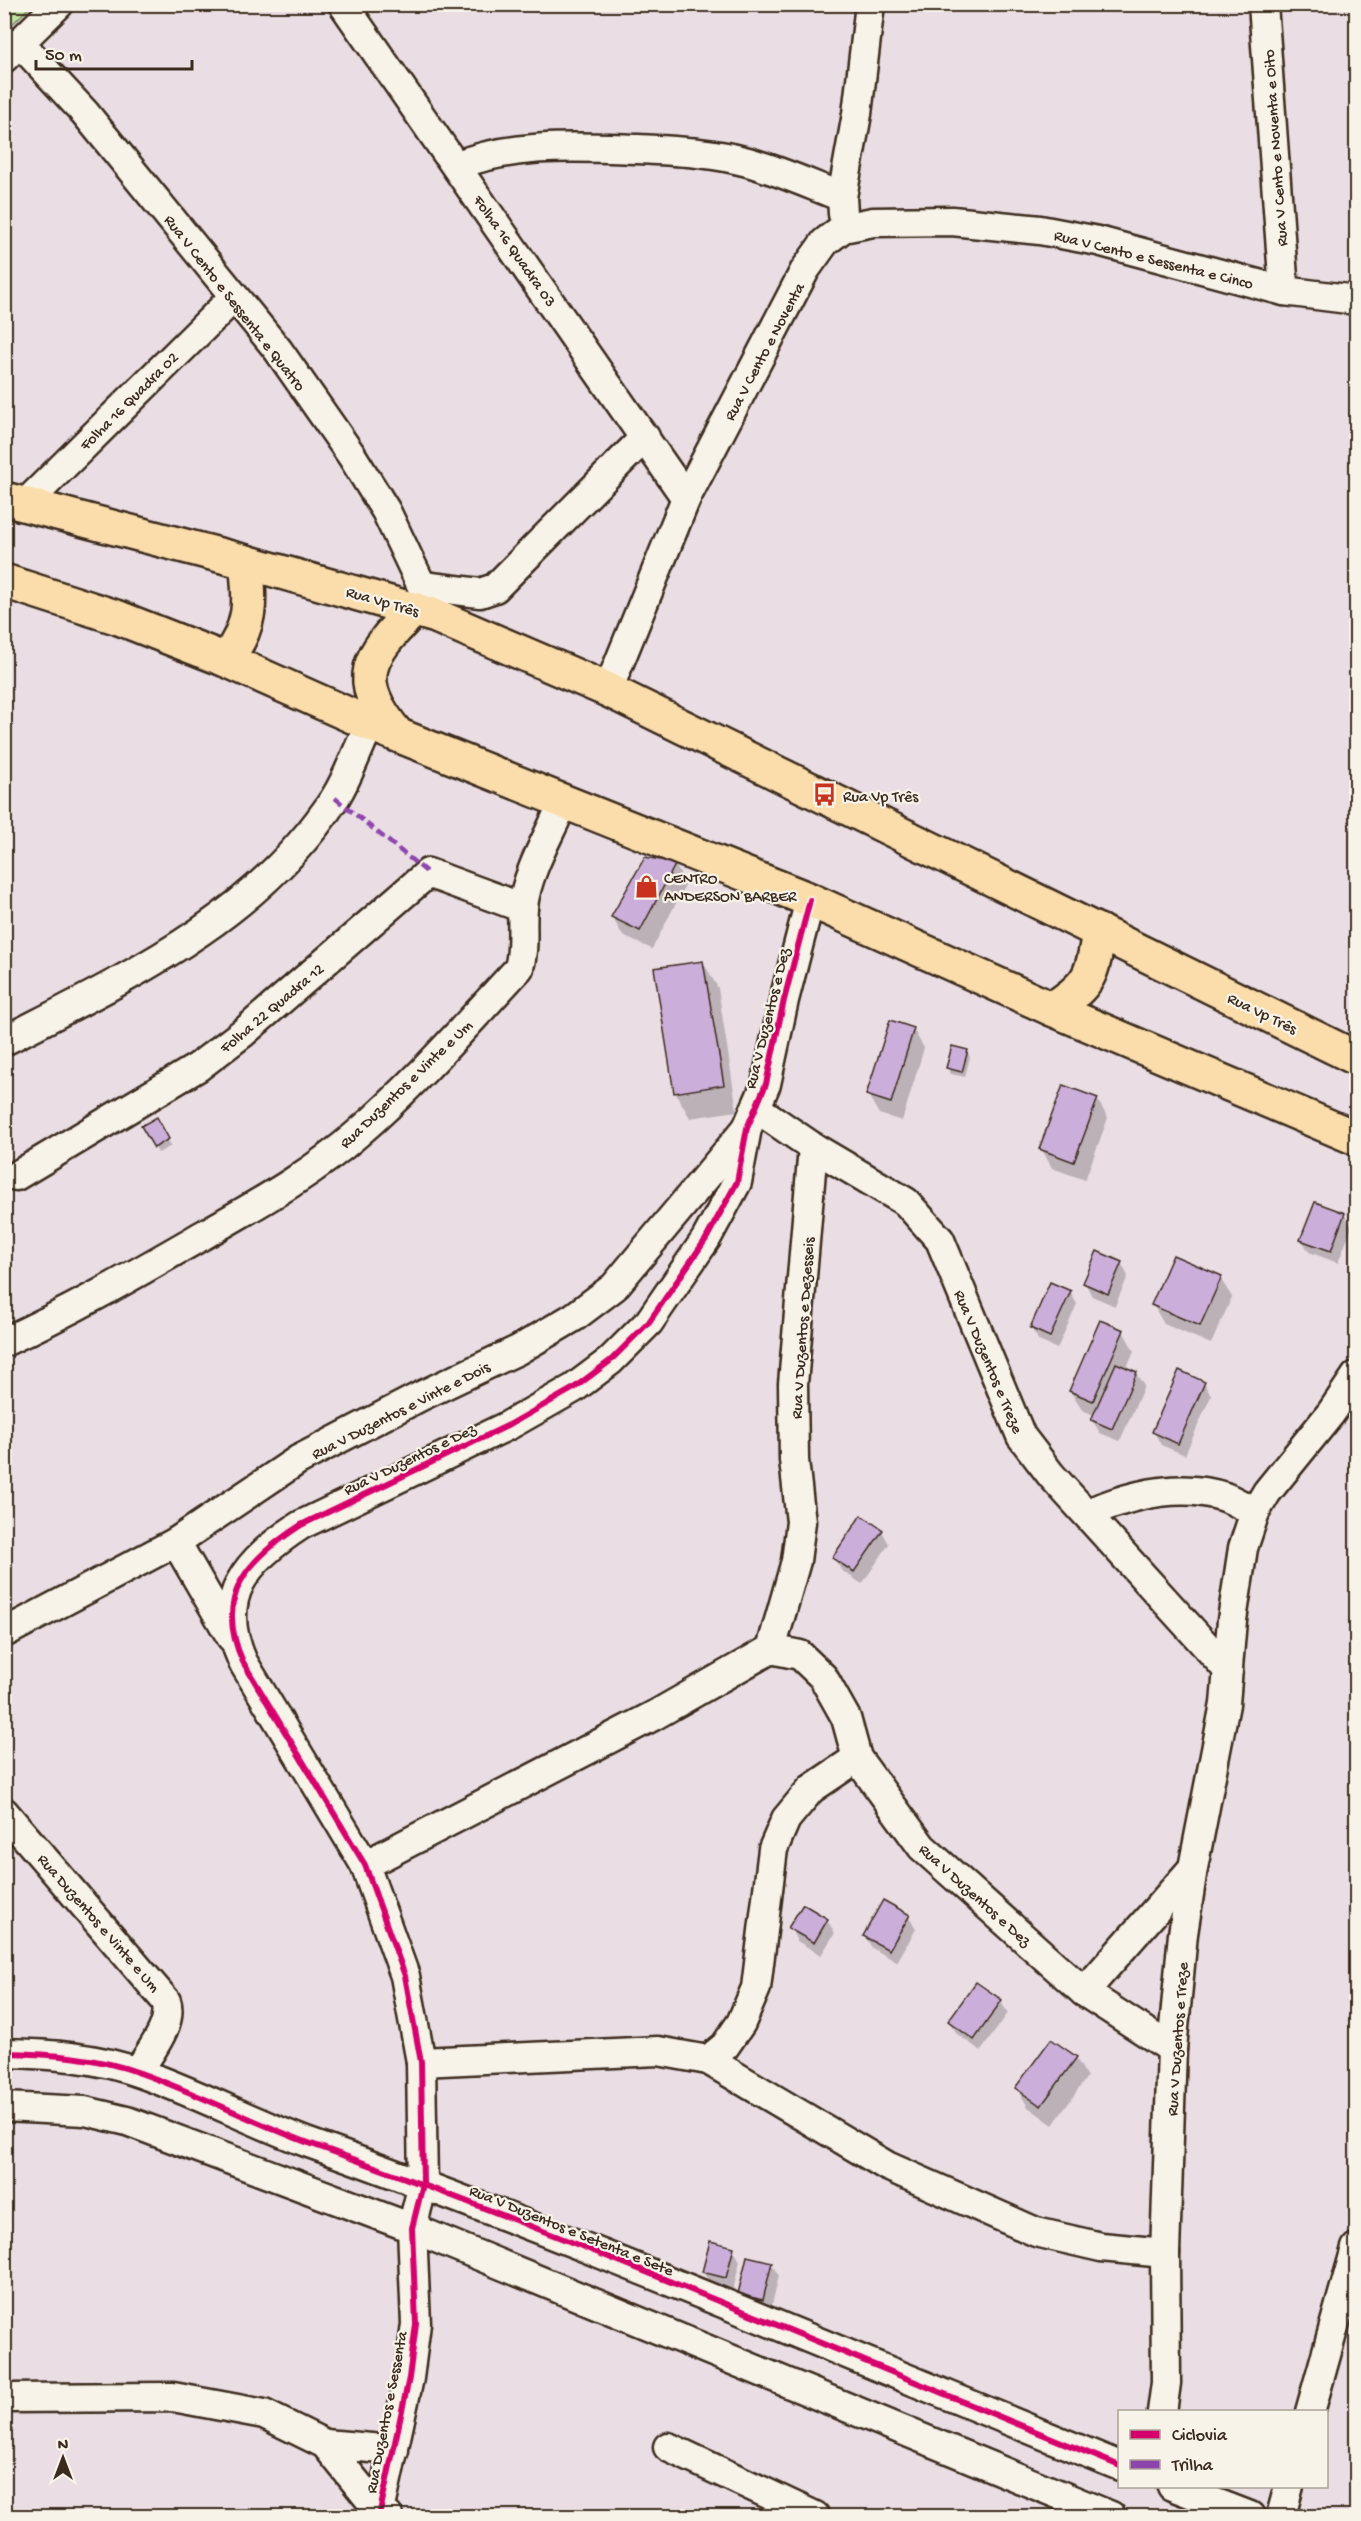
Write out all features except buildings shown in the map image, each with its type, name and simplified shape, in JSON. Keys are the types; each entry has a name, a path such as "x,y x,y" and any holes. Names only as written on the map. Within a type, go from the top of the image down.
{"main road":[{"name":"Rua Vp Três","path":"15,502 246,562 425,604 608,690 1356,1058"},
{"path":"226,660 237,646 247,621 250,596 246,562"},
{"path":"4,581 119,618 226,660 383,729 563,803 810,900 1052,1009 1356,1138"},
{"path":"383,729 379,712 371,695 369,680 372,659 384,640 425,604"},
{"path":"1052,1009 1083,986 1092,972 1099,931"}],"street":[{"path":"12,50 59,4"},
{"name":"Folha 16 Quadra 03","path":"343,4 687,498"},
{"path":"843,228 842,197 857,114 870,4"},
{"name":"Rua V Cento e Noventa e Oito","path":"1263,4 1284,291"},
{"name":"Rua V Cento e Sessenta e Quatro","path":"12,50 92,122 233,298 278,350 352,456 386,512 425,604"},
{"path":"457,165 488,155 562,146 696,151 748,162 842,197"},
{"name":"Rua V Cento e Sessenta e Cinco","path":"843,228 873,222 952,221 1040,230 1098,241 1284,291 1356,300"},
{"name":"Rua V Cento e Noventa","path":"608,690 687,498 805,270 825,242 843,228"},
{"name":"Folha 16 Quadra 02","path":"15,502 233,298"},
{"path":"425,604 495,588 645,437"},
{"path":"4,1041 153,964 195,938 244,899 293,850 335,798 383,729"},
{"name":"Rua Duzentos e Vinte e Um","path":"4,1342 90,1300 221,1225 306,1173 357,1134 451,1041 519,968 524,952 523,908 529,879 563,803"},
{"name":"Folha 22 Quadra 12","path":"16,1176 198,1067 244,1032 428,873 523,908"},
{"name":"Rua V Duzentos e Dez","path":"421,2062 405,1976 365,1866 243,1662 234,1641 231,1616 237,1585 274,1542 301,1525 508,1425 574,1388 610,1361 649,1322 706,1239 737,1182 752,1118 768,1073 810,900"},
{"name":"Rua V Duzentos e Treze","path":"752,1118 813,1147 906,1202 940,1240 1021,1436 1052,1475 1228,1670"},
{"name":"Rua V Duzentos e Vinte e Dois","path":"4,1633 176,1542 298,1460 421,1396 518,1350 574,1317 614,1287 752,1118"},
{"name":"Rua V Duzentos e Dezesseis","path":"771,1649 796,1561 801,1522 794,1460 793,1384 813,1147"},
{"name":"Rua V Duzentos e Treze","path":"1162,2410 1166,2383 1165,2253 1172,2049 1193,1868 1219,1738 1232,1620 1243,1548 1255,1512 1267,1492 1331,1413 1356,1376"},
{"path":"1088,1513 1144,1493 1188,1491 1225,1497 1255,1512"},
{"path":"176,1542 234,1641"},
{"path":"365,1866 655,1715 771,1649"},
{"name":"Rua V Duzentos e Dez","path":"771,1649 800,1655 823,1677 846,1718 857,1758 922,1847 1084,1992 1172,2049"},
{"path":"708,2060 725,2046 741,2023 756,1988 773,1849 786,1819 811,1789 857,1758"},
{"name":"Rua Duzentos e Vinte e Um","path":"4,1812 166,2001 169,2009 168,2020 138,2072"},
{"path":"1084,1992 1193,1868"},
{"path":"421,2062 658,2051 708,2060 887,2166 1017,2224 1036,2232 1101,2247 1165,2253"},
{"name":"Rua V Duzentos e Setenta e Sete","path":"4,2054 49,2054 82,2058 138,2072 285,2134 423,2184 1118,2466"},
{"name":"Rua Duzentos e Sessenta","path":"382,2515 409,2378 416,2324 412,2228 423,2184 421,2062"},
{"path":"4,2107 85,2111 127,2121 412,2228 1111,2517"},
{"path":"1311,2410 1356,2248"},
{"path":"4,2398 173,2397 264,2414 325,2444 394,2450"},
{"path":"325,2444 382,2515"},
{"path":"669,2447 815,2517"},
{"path":"1175,2488 1250,2517"},
{"path":"1281,2517 1289,2488"}],"green space":[{"path":"5,4 32,4 32,5 5,31"}],"marked path":[{"path":"335,798 428,873"}],"cycle path":[{"path":"379,2516 409,2378 416,2324 412,2228 423,2184 421,2062 405,1976 365,1865 243,1662 235,1639 232,1618 234,1599 240,1582 251,1566 282,1538 301,1525 509,1425 574,1388 610,1361 649,1322 706,1239 737,1182 747,1128 766,1084 784,1000 810,900"},
{"path":"4,2053 56,2056 107,2063 161,2081 285,2134 511,2218 1118,2465"}],"place":[{"name":"Rua Vp Três","path":"825,795"},
{"name":"CENTRO ANDERSON BARBER","path":"646,886"}]}
